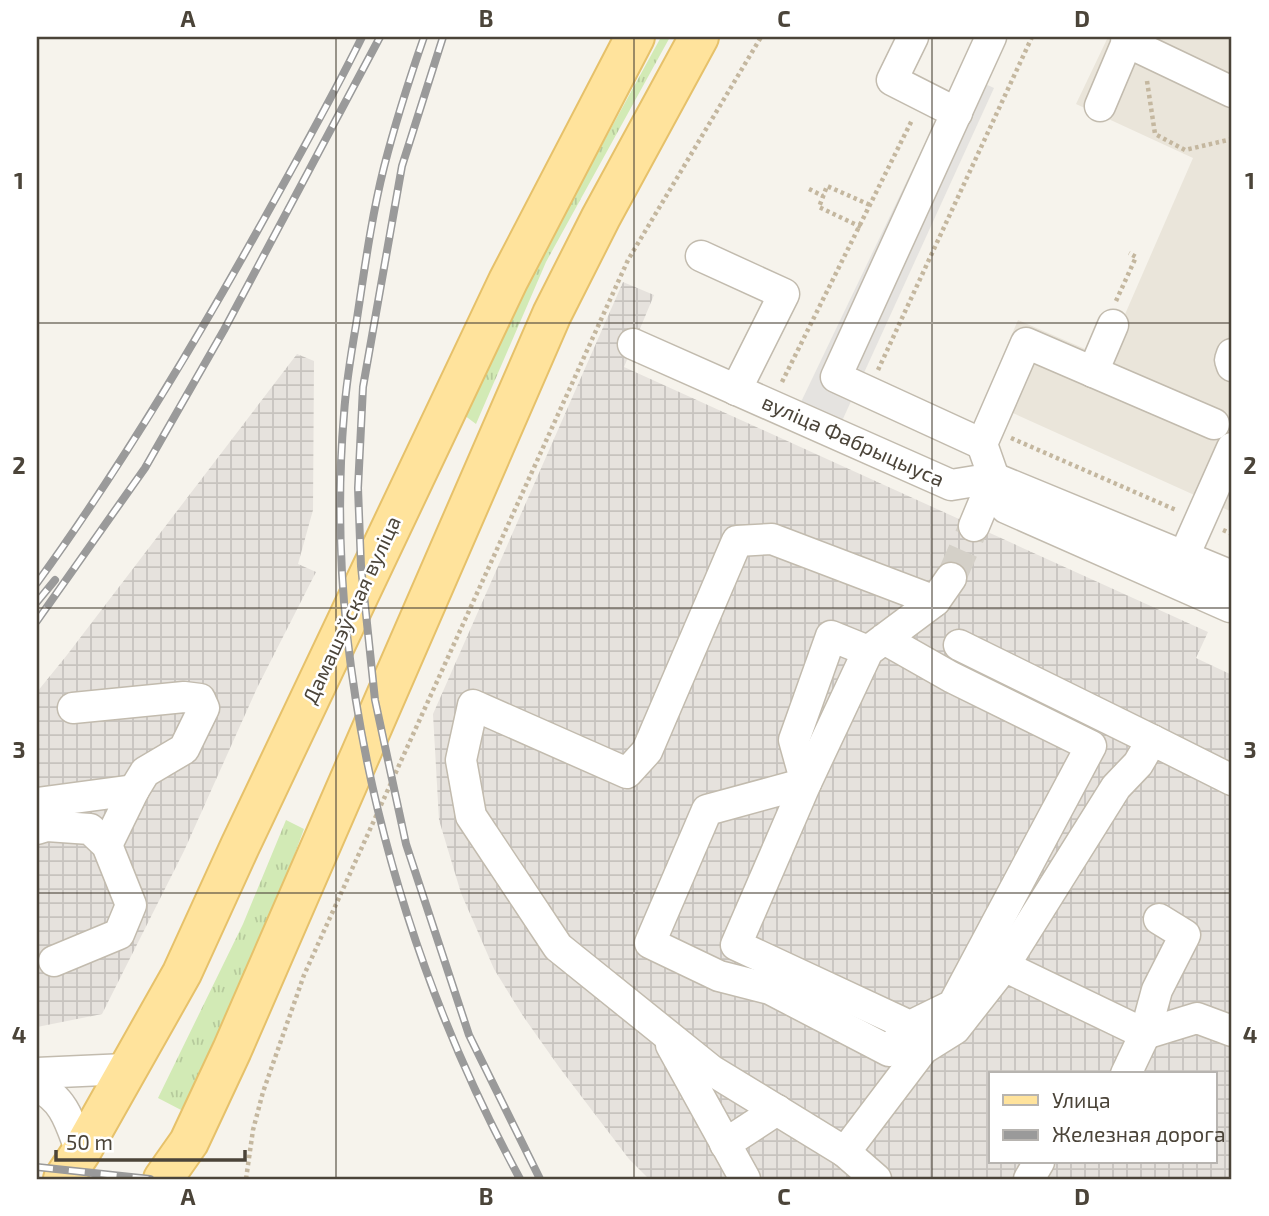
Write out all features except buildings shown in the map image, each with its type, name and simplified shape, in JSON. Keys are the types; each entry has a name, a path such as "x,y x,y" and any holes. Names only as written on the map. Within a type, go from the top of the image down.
{"main road":[{"name":"Дамашэўская вуліца","path":"54,1179 72,1166 182,973 502,294 635,37"},
{"path":"163,1179 188,1142 232,1050 552,314 601,217 699,37"}],"street":[{"path":"913,37 892,80 957,113"},
{"path":"985,436 836,377 991,37"},
{"path":"1100,106 1132,43 1232,92"},
{"path":"701,256 784,294 736,390"},
{"path":"1093,372 1113,325"},
{"path":"974,526 994,478 985,436 1026,343 1214,424"},
{"name":"вуліца Фабрыцыуса","path":"633,344 951,485 994,478"},
{"path":"1232,354 1232,366"},
{"path":"1184,556 1232,449"},
{"path":"994,478 1232,576"},
{"path":"1006,508 1231,605"},
{"path":"719,976 736,946 806,783 876,645 943,589 772,540 737,541 647,751 627,773 473,705 461,760 471,816 558,947 711,1070 845,1152 876,1179"},
{"path":"831,636 876,645 951,677 1091,746 953,1005 910,1026 889,1051 770,989 719,976 650,943 707,810 806,783 794,740 831,636"},
{"path":"959,645 1232,780"},
{"path":"73,708 184,697 200,699 204,708 184,749 145,772 107,845"},
{"path":"845,1152 923,1049 954,1029 1004,966 1116,787 1138,764 1152,740"},
{"path":"37,803 134,790"},
{"path":"37,828 47,826 90,829 107,845 131,905 119,934 54,961"},
{"path":"1127,1072 1145,1034 1157,990 1185,935 1159,919"},
{"path":"736,946 910,1026"},
{"path":"1004,966 1145,1034 1197,1018 1232,1031"},
{"path":"663,1032 745,1179"},
{"path":"37,1073 127,1069"},
{"path":"37,1087 53,1095 63,1106 72,1166"},
{"path":"725,1144 777,1110"}],"path":[{"path":"246,1179 253,1130 263,1092 309,962 628,260 761,37"},
{"path":"876,376 1032,37"},
{"path":"1132,43 1154,134 1185,150 1232,139"},
{"path":"861,227 819,207 827,186 870,205"},
{"path":"809,189 824,196"},
{"path":"985,436 1232,534"}],"shaded area":[{"path":"1108,37 1232,37 1232,512 984,400 1018,320 1106,358 1193,158 1076,104"},
{"path":"959,72 994,88 842,421 801,402"},
{"path":"623,282 654,295 624,367 1208,632 1196,658 1232,675 1232,1179 649,1179 629,1159 559,1067 494,969 461,893 439,820 433,714"},
{"path":"297,354 314,361 313,510 298,564 316,572 257,688 184,851 102,1014 37,1027 37,692"}],"green space":[{"path":"661,37 670,37 546,262 476,424 464,415 540,258"},
{"path":"286,820 304,829 251,972 183,1111 158,1098 243,924"}],"tunnel":[{"path":"951,578 974,526"}],"railway":[{"path":"37,583 97,497 180,364 299,157 362,37"},
{"path":"37,621 145,468 224,330 380,37"},
{"path":"424,37 379,187 349,369 344,414 340,512 345,611 358,710 378,809 404,906 438,1001 476,1092 520,1179"},
{"path":"443,37 402,166 363,387 358,488 361,566 375,700 406,844 469,1035 540,1179"},
{"path":"37,602 55,580"},
{"path":"37,1167 150,1179"}]}
